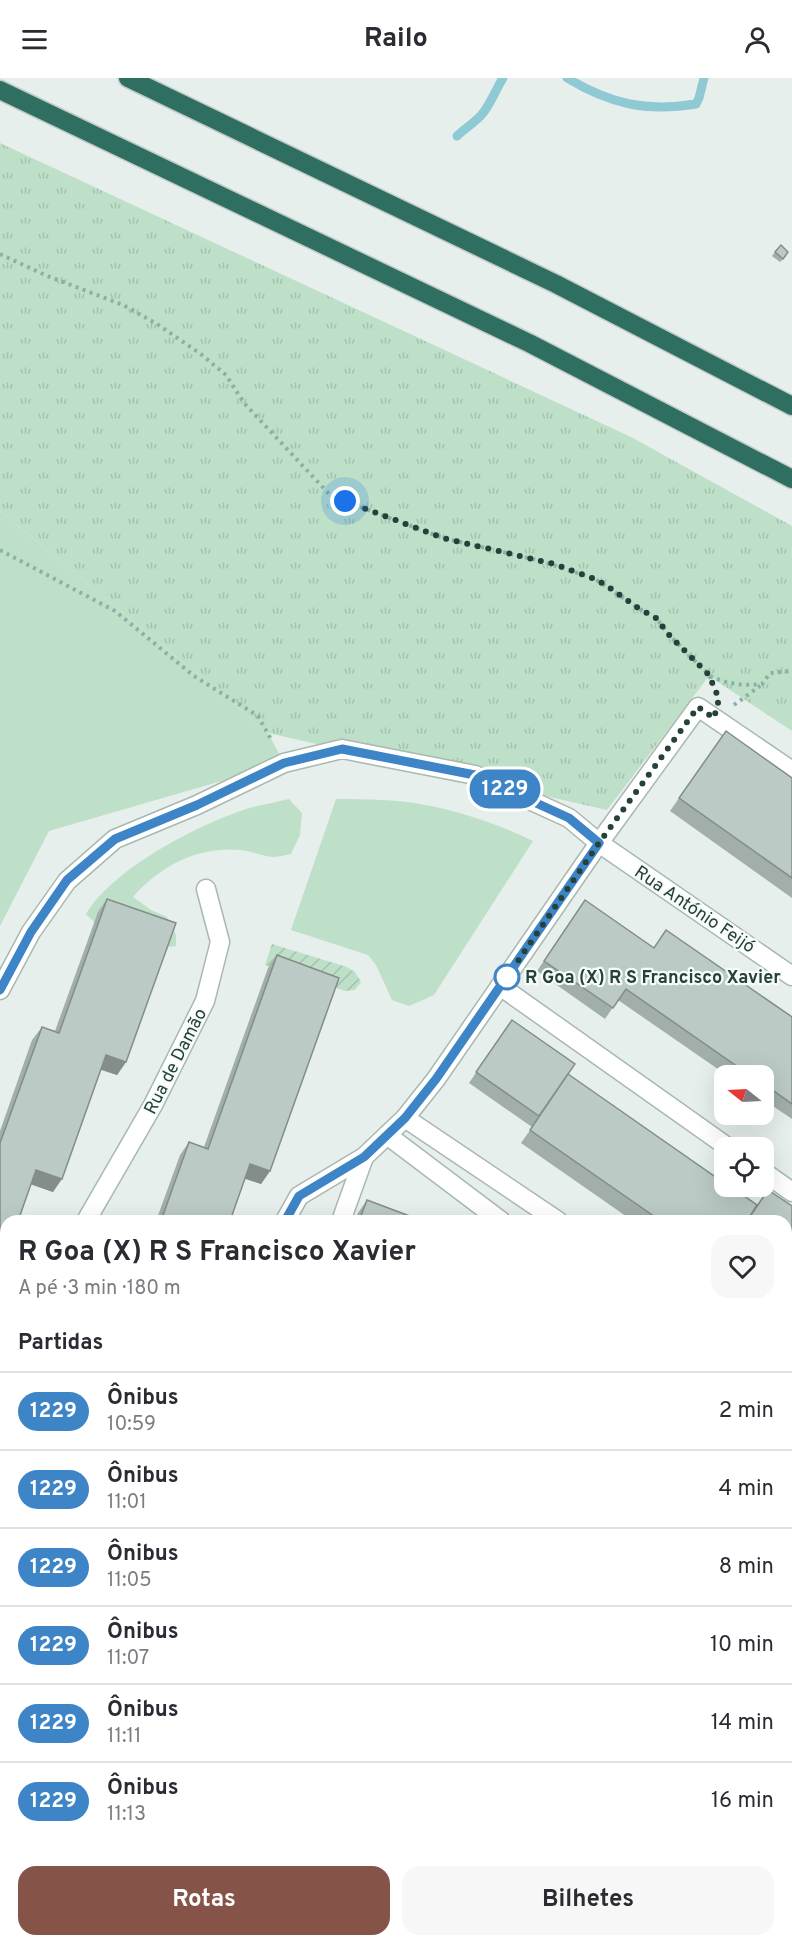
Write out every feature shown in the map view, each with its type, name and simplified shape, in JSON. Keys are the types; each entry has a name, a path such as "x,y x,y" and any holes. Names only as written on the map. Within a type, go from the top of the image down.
{"highway":[{"path":"128,78 556,284 792,406"},
{"path":"0,90 529,343 792,479"}],"street":[{"path":"288,1215 299,1196 364,1157 405,1118 436,1079 599,843 698,707 792,771"},
{"name":"Rua António Feijó","path":"0,990 31,932 67,880 115,839 197,805 284,763 342,749 475,775 569,818 599,843 792,976"},
{"name":"Rua de Damão","path":"89,1215 153,1105 205,1001 220,942 206,889"},
{"path":"500,986 714,1137"},
{"path":"405,1118 549,1215"},
{"path":"387,1135 493,1215"},
{"path":"343,1215 364,1157"},
{"path":"774,1179 792,1192"}],"path":[{"path":"0,254 45,275 123,305 157,324 202,356 226,375 250,410 331,496 443,538 541,561 595,579 656,618 670,636 709,675 724,682 747,686 762,684"},
{"path":"0,550 115,611 194,676 258,716 284,763"},
{"path":"714,718 762,684 770,673 792,671"},
{"path":"709,675 719,699 714,718"}],"green space":[{"path":"0,143 631,437 792,526 792,731 709,676 607,810 268,733 0,511"},
{"path":"0,511 268,733 284,763 49,831 0,926"},
{"path":"289,799 302,813 300,835 291,854 272,857 244,851 209,851 168,867 133,897 151,910 167,917 176,935 176,946 163,948 102,930 86,914 98,897 115,881 156,852 202,827 243,810"},
{"path":"336,799 401,801 440,808 479,819 533,841 434,995 409,1006 392,1000 376,965 368,955 291,930"},
{"path":"272,944 347,967 355,972 361,982 355,990 345,991 265,965"}],"building":[{"path":"781,245 788,252 783,259 775,252"},
{"path":"726,731 792,778 792,878 679,798"},
{"path":"107,899 176,923 126,1062 106,1055 62,1179 36,1170 20,1215 0,1215 0,1143 42,1027 59,1033"},
{"path":"585,900 654,948 666,930 792,1017 792,1104 774,1091 774,1065 735,1065 626,989 613,1008 544,961"},
{"path":"277,955 339,978 270,1171 250,1164 232,1215 163,1215 189,1142 208,1149"},
{"path":"512,1020 575,1064 539,1116 476,1072"},
{"path":"568,1074 714,1176 714,1197 746,1197 757,1205 751,1215 652,1215 530,1130"},
{"path":"774,1194 792,1206 792,1215 751,1215 763,1197 774,1197"},
{"path":"367,1200 407,1215 361,1215"}],"waterway":[{"path":"457,136 483,113 503,78"},
{"path":"567,78 614,100 661,107 696,104 704,78"}],"bus line":[{"name":"1229","path":"0,990 31,932 67,880 115,839 197,805 284,763 342,749 475,775 569,818 599,843 436,1079 405,1118 364,1157 299,1196 288,1215"}],"place":[{"name":"R Goa (X) R S Francisco Xavier","path":"507,977"}],"route":[{"path":"345,501 443,538 567,568 595,579 656,618 670,636 709,675 719,699 714,718 698,707 599,843 507,977"}]}
